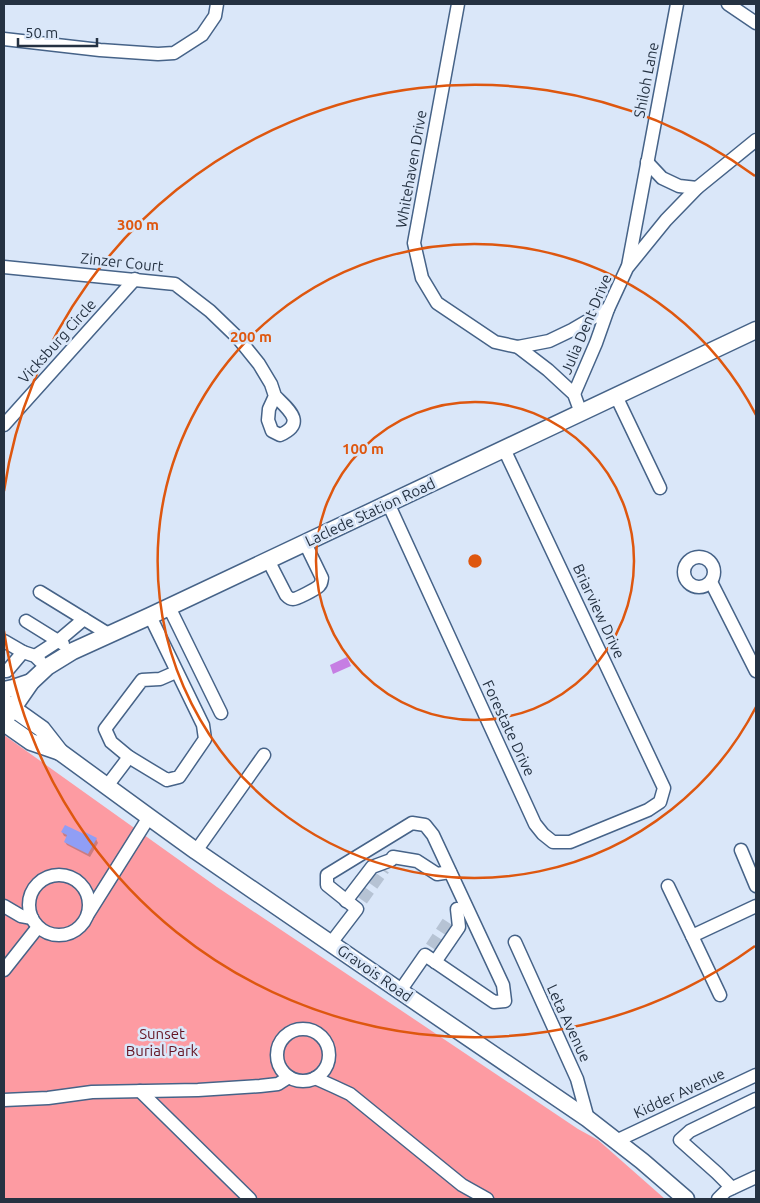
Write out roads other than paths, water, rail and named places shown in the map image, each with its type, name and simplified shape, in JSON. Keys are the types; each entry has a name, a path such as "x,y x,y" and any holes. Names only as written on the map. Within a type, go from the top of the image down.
{"main road":[{"name":"Laclede Station Road","path":"6,713 31,682 41,662 110,635 756,330"},
{"path":"4,690 31,682"},
{"name":"Gravois Road","path":"6,713 42,730 60,752 196,851 588,1119 686,1199"}],"street":[{"path":"4,39 100,50 158,54 174,53 202,35 215,16 217,4"},
{"name":"Whitehaven Drive","path":"458,4 414,243 422,278 437,303 495,342 518,347 549,341 608,309"},
{"name":"Shiloh Lane","path":"627,268 676,4"},
{"path":"728,4 756,23"},
{"name":"Julia Dent Drive","path":"574,394 608,309 627,268 666,220 697,188 756,140"},
{"path":"646,162 662,178 679,186 697,188"},
{"name":"Zinzer Court","path":"4,267 175,284 210,311 238,338 259,364 271,384 275,396"},
{"name":"Vicksburg Circle","path":"4,424 135,279"},
{"name":"Whitehaven Drive","path":"518,347 548,370 574,394 581,413"},
{"path":"616,396 660,488"},
{"name":"Briarview Drive","path":"504,449 664,788"},
{"name":"Forestate Drive","path":"388,503 535,824 544,834 553,842 570,842 648,810 660,802 664,788"},
{"path":"268,560 286,595 294,599 317,587 322,581 305,543"},
{"path":"711,582 756,671"},
{"path":"40,592 110,635"},
{"path":"169,607 221,713"},
{"path":"150,616 203,725 205,739 178,777 167,780 129,757 111,742 105,729 142,680 160,679 176,672"},
{"path":"4,641 41,662 58,641 84,619"},
{"path":"26,620 73,651"},
{"path":"4,671 7,671 23,652"},
{"path":"196,851 264,755"},
{"path":"107,786 129,757"},
{"path":"4,906 35,922 46,932 56,935 66,934 75,930 82,924 149,817"},
{"path":"355,904 327,885 327,875 412,823 426,825 433,834 450,872 460,905 503,985 505,1001 494,1002 430,955"},
{"path":"384,840 389,862"},
{"path":"741,850 756,886"},
{"path":"331,943 355,904 372,867 389,862 417,861 437,874 450,872"},
{"path":"35,922 29,909 29,899 33,890 39,882 57,875 76,880 83,887 88,896 89,908 87,916"},
{"path":"668,886 720,995"},
{"path":"449,920 460,905"},
{"path":"400,991 430,955 459,927 460,905"},
{"path":"692,936 756,906"},
{"path":"4,970 35,922"},
{"name":"Leta Avenue","path":"515,942 577,1079 588,1119"},
{"path":"300,1029 316,1032 326,1044 329,1052 326,1068 314,1078 302,1081 289,1077 279,1065 277,1057 280,1042 292,1031 300,1029"},
{"name":"Kidder Avenue","path":"616,1141 756,1075"},
{"path":"4,1100 48,1098 92,1092 198,1090 260,1086 278,1084 289,1077"},
{"path":"314,1078 350,1094 462,1185 486,1199"},
{"path":"140,1091 250,1199"},
{"path":"732,1188 717,1172 680,1140 690,1131 756,1099"},
{"path":"718,1199 726,1191 756,1177"}],"tunnel":[{"path":"362,900 384,869"},
{"path":"431,947 449,920"}],"park label":[{"name":"Sunset Burial Park","path":"162,1042"}]}
